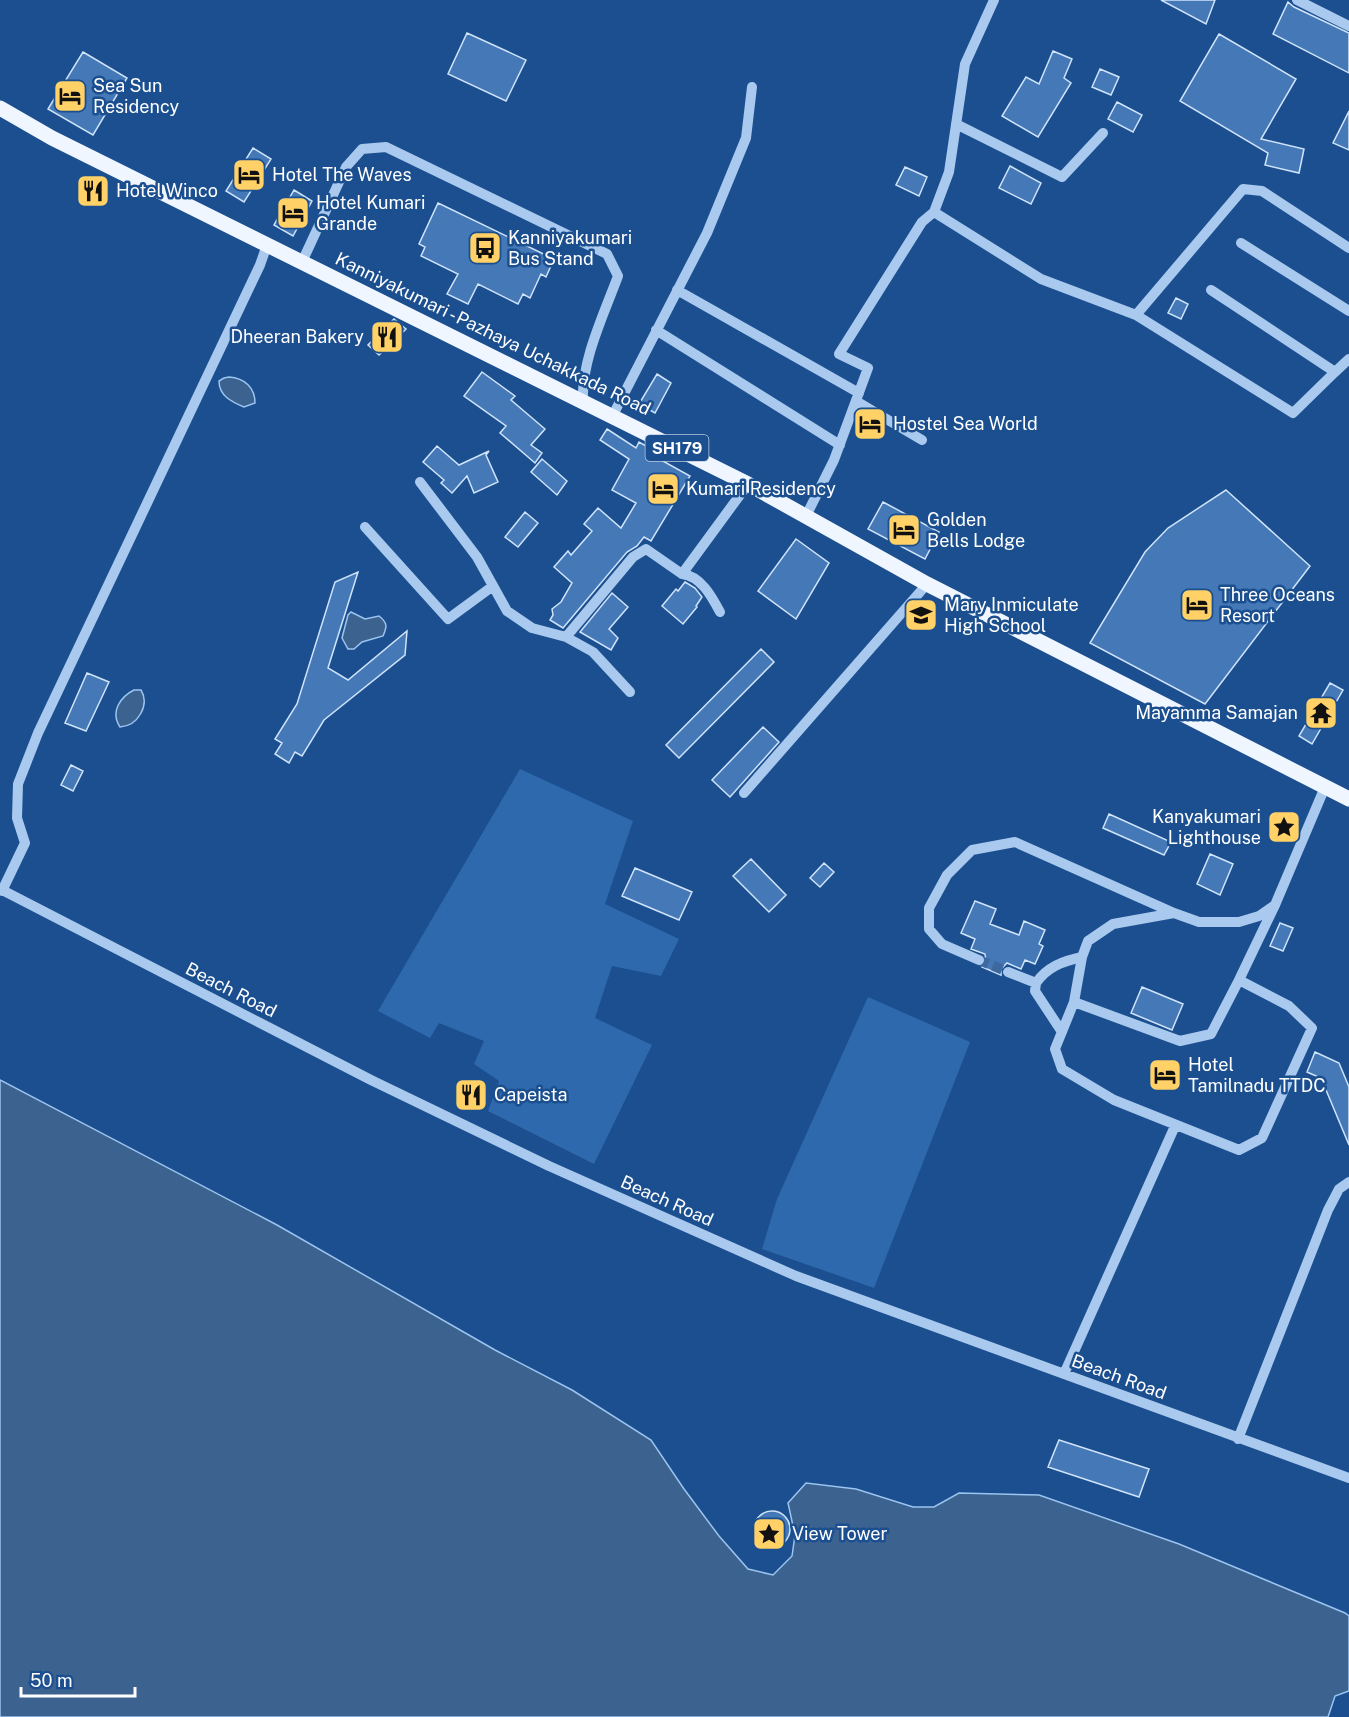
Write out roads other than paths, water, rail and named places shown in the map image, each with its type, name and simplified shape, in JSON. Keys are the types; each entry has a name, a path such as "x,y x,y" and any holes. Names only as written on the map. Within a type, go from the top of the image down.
{"main road":[{"name":"Kanniyakumari - Pazhaya Uchakkada Road","path":"0,108 52,138 748,484 927,584 1349,799"}],"street":[{"path":"806,516 834,460 868,368 839,354 922,222 934,212 949,172 965,64 994,0"},
{"path":"1297,0 1349,26"},
{"path":"613,415 707,233 746,138 752,87"},
{"path":"956,124 1062,177 1103,133"},
{"path":"302,262 346,167 362,149 386,147 607,254 618,276 592,349 582,387 583,402"},
{"path":"1137,315 1243,189 1262,190 1349,248"},
{"path":"934,212 1041,279 1137,315 1293,413 1349,359"},
{"path":"1241,243 1349,311"},
{"path":"1,890 25,843 16,818 18,784 38,733 255,275 267,245"},
{"path":"677,290 858,397 922,440"},
{"path":"1211,290 1335,372"},
{"path":"656,330 840,445"},
{"path":"420,482 477,557 507,611 532,628 566,637 593,652 630,692"},
{"path":"682,574 748,484"},
{"path":"365,527 448,619 493,586"},
{"path":"566,637 633,557 646,549 682,574 689,575 709,591 720,612"},
{"path":"744,793 927,584"},
{"path":"1074,1002 1180,1041 1211,1034 1275,905 1324,787"},
{"path":"979,960 942,944 929,929 929,908 947,875 972,850 1015,842 1199,922 1239,922 1259,915 1275,905"},
{"name":"Beach Road","path":"1,890 371,1080 549,1166 796,1276 1349,1478"},
{"path":"1174,913 1113,924 1088,941 1082,957 1074,1002 1055,1049 1062,1069 1114,1100 1239,1150 1262,1138 1312,1028 1289,1006 1239,980"},
{"path":"1062,1032 1035,991 1036,983 1041,976 1060,962 1082,957"},
{"path":"1008,972 1036,983"},
{"path":"1064,1374 1176,1126"},
{"path":"1238,1439 1328,1210 1339,1189 1349,1182"}],"tunnel":[{"path":"979,960 1008,972"}],"place":[{"name":"Sea Sun Residency","path":"70,96"},
{"name":"Hotel The Waves","path":"249,175"},
{"name":"Hotel Winco","path":"93,191"},
{"name":"Hotel Kumari Grande","path":"293,213"},
{"name":"Kanniyakumari Bus Stand","path":"485,248"},
{"name":"Dheeran Bakery","path":"387,337"},
{"name":"Hostel Sea World","path":"870,424"},
{"name":"Kumari Residency","path":"663,489"},
{"name":"Golden Bells Lodge","path":"904,530"},
{"name":"Three Oceans Resort","path":"1197,605"},
{"name":"Mary Inmiculate High School","path":"921,615"},
{"name":"Mayamma Samajan","path":"1321,713"},
{"name":"Kanyakumari Lighthouse","path":"1284,827"},
{"name":"Hotel Tamilnadu TTDC","path":"1165,1075"},
{"name":"Capeista","path":"471,1095"},
{"name":"View Tower","path":"769,1534"}]}
